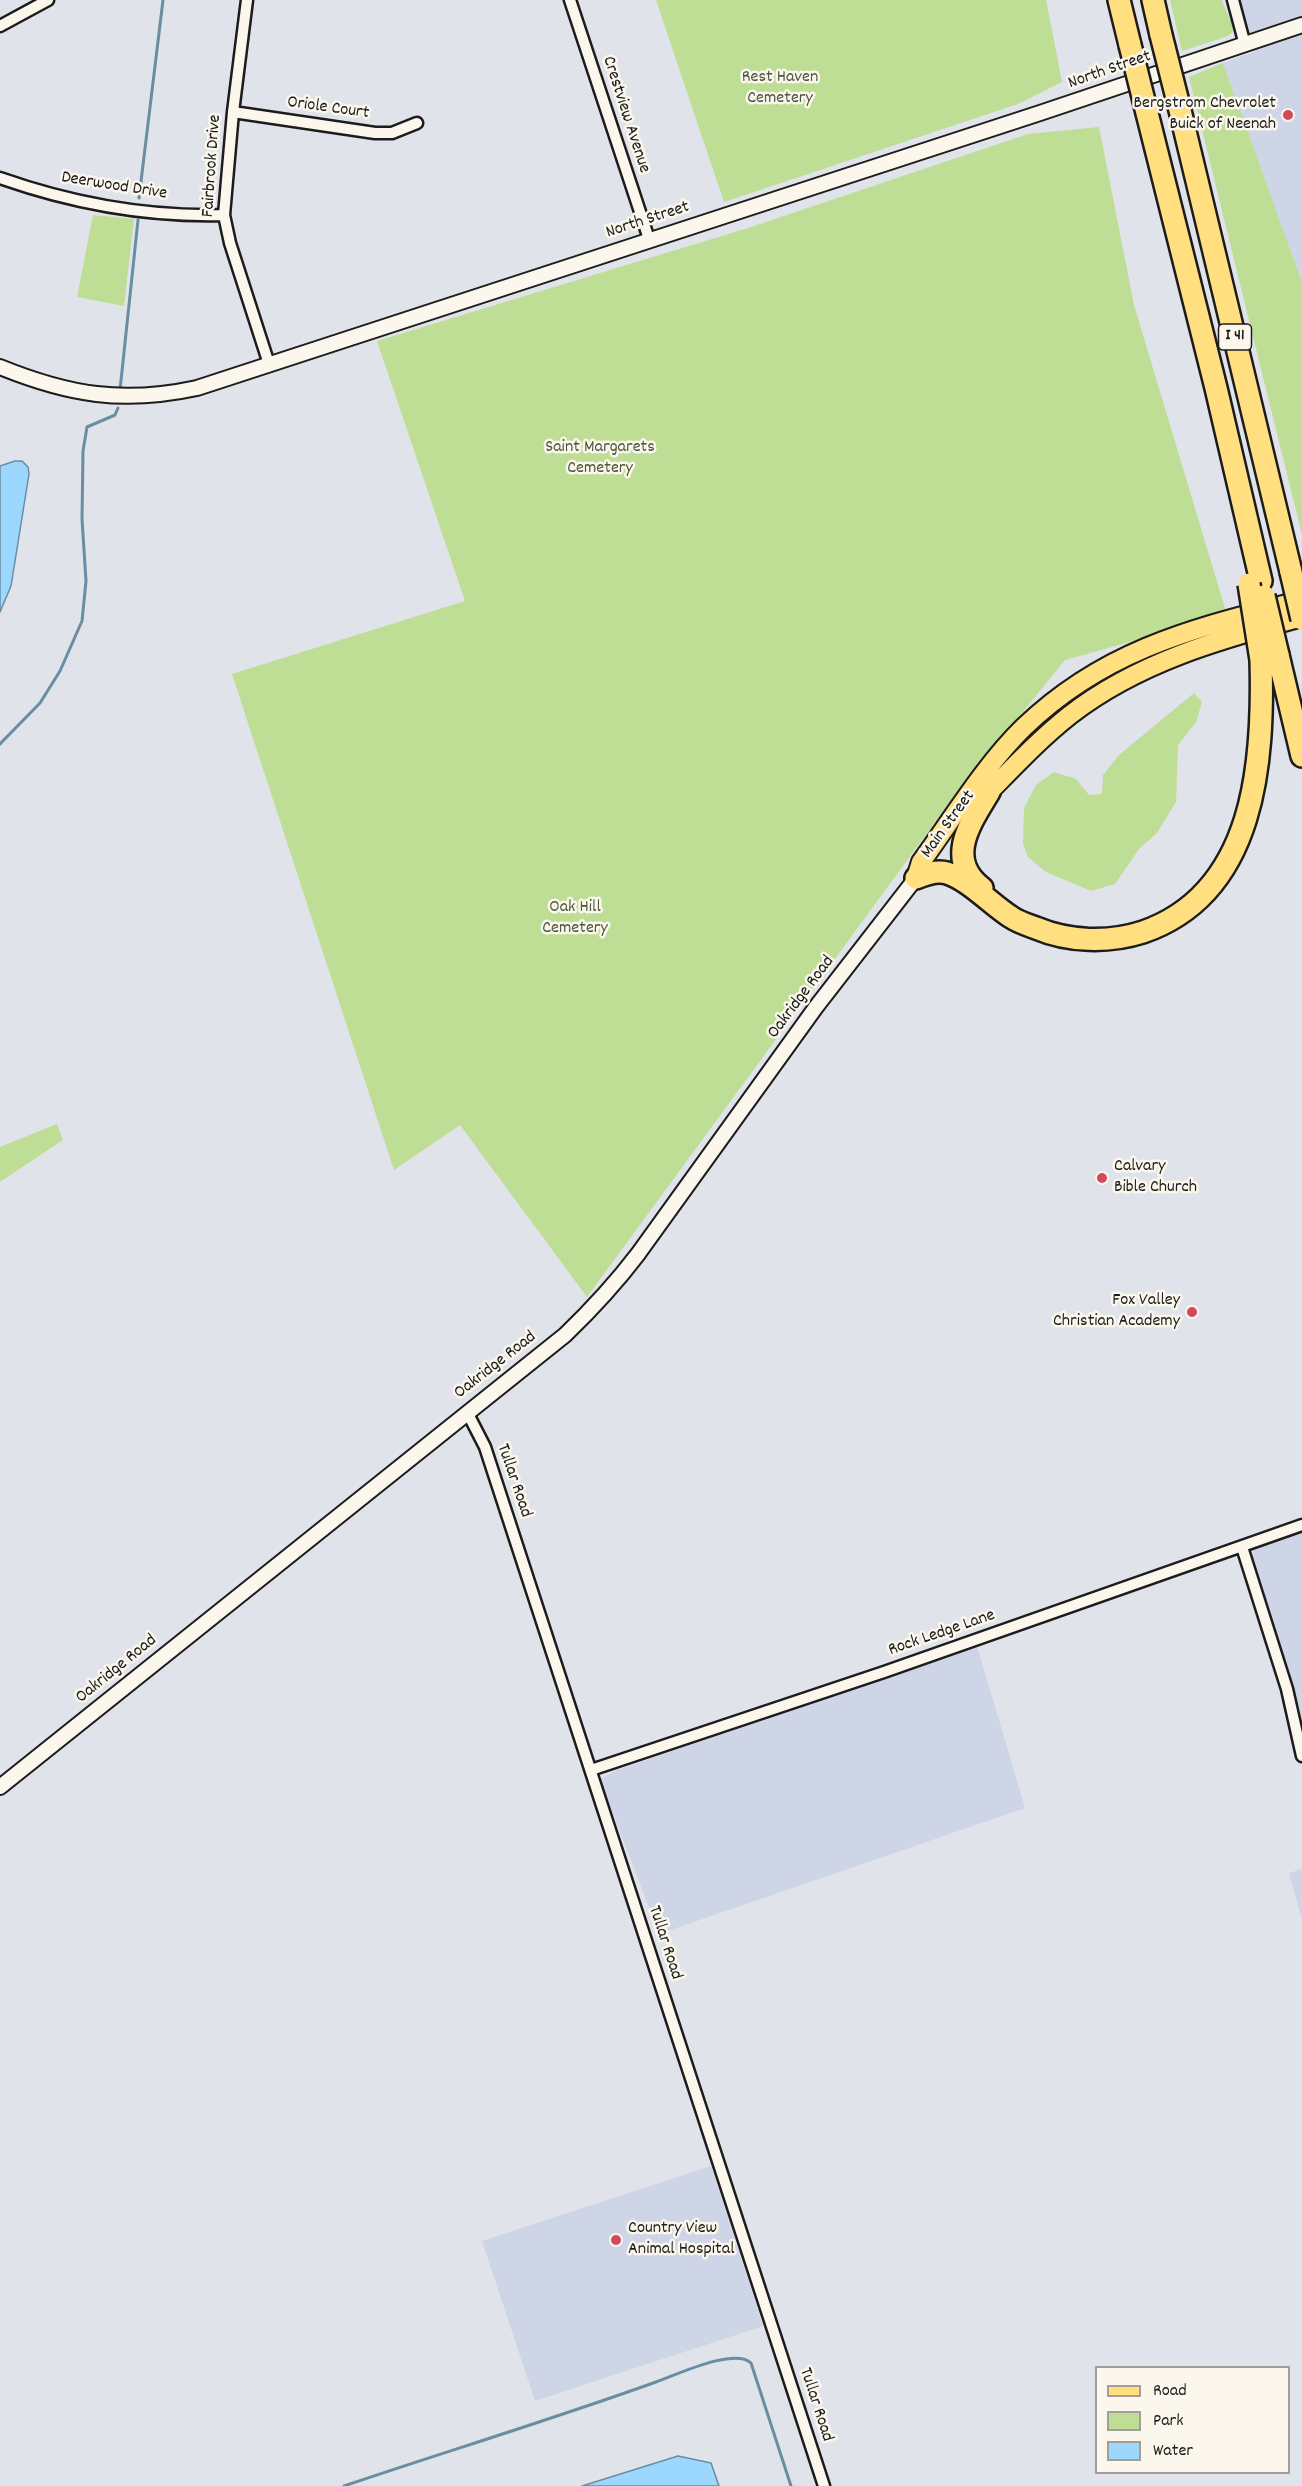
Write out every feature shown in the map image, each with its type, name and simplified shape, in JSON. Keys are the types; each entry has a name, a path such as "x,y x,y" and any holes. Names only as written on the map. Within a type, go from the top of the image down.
{"highway":[{"name":"I 41","path":"1119,0 1216,388 1270,658 1302,756"},
{"name":"I 41","path":"1153,0 1302,618"},
{"path":"916,878 928,873 948,874 1014,919 1053,934 1075,939 1120,938 1155,927 1174,917 1208,888 1230,857 1243,827 1252,798 1260,744 1262,699 1270,658"},
{"path":"989,792 964,837 962,853 964,863 977,884 1017,914 1024,922"}],"main road":[{"name":"Main Street","path":"916,878 921,861 1001,753 1024,727 1077,685 1112,662 1149,645 1195,629 1302,600"},
{"name":"Main Street","path":"916,878 929,867 969,812 1026,752 1072,713 1152,666 1223,639 1302,618"}],"street":[{"path":"0,26 48,0"},
{"name":"Fairbrook Drive","path":"247,0 233,112 225,215 230,243 269,364"},
{"name":"Crestview Avenue","path":"570,0 649,240"},
{"path":"1233,0 1245,45"},
{"name":"North Street","path":"0,368 58,389 105,396 140,397 196,388 1302,25"},
{"name":"Oriole Court","path":"233,112 375,133 392,133 417,123"},
{"name":"Deerwood Drive","path":"0,178 41,191 111,207 205,216 225,215"},
{"name":"Oakridge Road","path":"0,1787 565,1335 613,1287 666,1218 816,1007 916,878"},
{"name":"Tullar Road","path":"467,1412 485,1447 824,2486"},
{"name":"Rock Ledge Lane","path":"591,1770 884,1672 1302,1525"},
{"path":"1242,1547 1287,1689 1302,1756"}],"shaded area":[{"path":"1240,0 1302,0 1302,282 1223,63 1256,51"},
{"path":"1302,1525 1302,1756 1242,1547"},
{"path":"977,1646 1025,1808 659,1934 600,1779 615,1771"},
{"path":"1302,1869 1302,1920 1289,1873"},
{"path":"711,2166 763,2326 535,2401 482,2241"}],"green space":[{"name":"Rest Haven Cemetery","path":"656,0 1046,0 1062,82 1018,104 724,202"},
{"path":"1170,0 1222,0 1233,31 1228,36 1182,51"},
{"path":"1223,63 1302,282 1302,535 1189,77"},
{"name":"Oak Hill Cemetery","path":"1099,127 1134,305 1227,615 1065,660 952,799 587,1297 460,1125 394,1170 232,674 465,601 377,341 748,228 1028,134"},
{"path":"93,215 134,219 124,306 77,297"},
{"path":"1194,693 1202,702 1196,722 1178,745 1176,802 1157,833 1139,849 1115,884 1091,891 1046,872 1028,857 1023,843 1024,808 1036,785 1054,772 1076,779 1089,795 1102,794 1103,775 1118,756"},
{"path":"57,1124 63,1140 0,1182 0,1147"}],"water":[{"path":"22,461 28,467 29,474 11,586 0,612 0,466"},
{"path":"678,2456 711,2463 719,2486 582,2486"}],"waterway":[{"path":"139,198 163,0"},
{"path":"120,390 138,220"},
{"path":"0,744 40,703 60,671 82,621 86,581 82,519 83,451 87,427 115,415 118,408"},
{"path":"344,2486 578,2409 705,2364 732,2358 743,2359 751,2363 791,2486"}],"place":[{"name":"Bergstrom Chevrolet Buick of Neenah","path":"1288,115"},
{"name":"Calvary Bible Church","path":"1102,1178"},
{"name":"Fox Valley Christian Academy","path":"1192,1312"},
{"name":"Country View Animal Hospital","path":"616,2240"}],"park label":[{"name":"Saint Margarets Cemetery","path":"600,459"}]}
